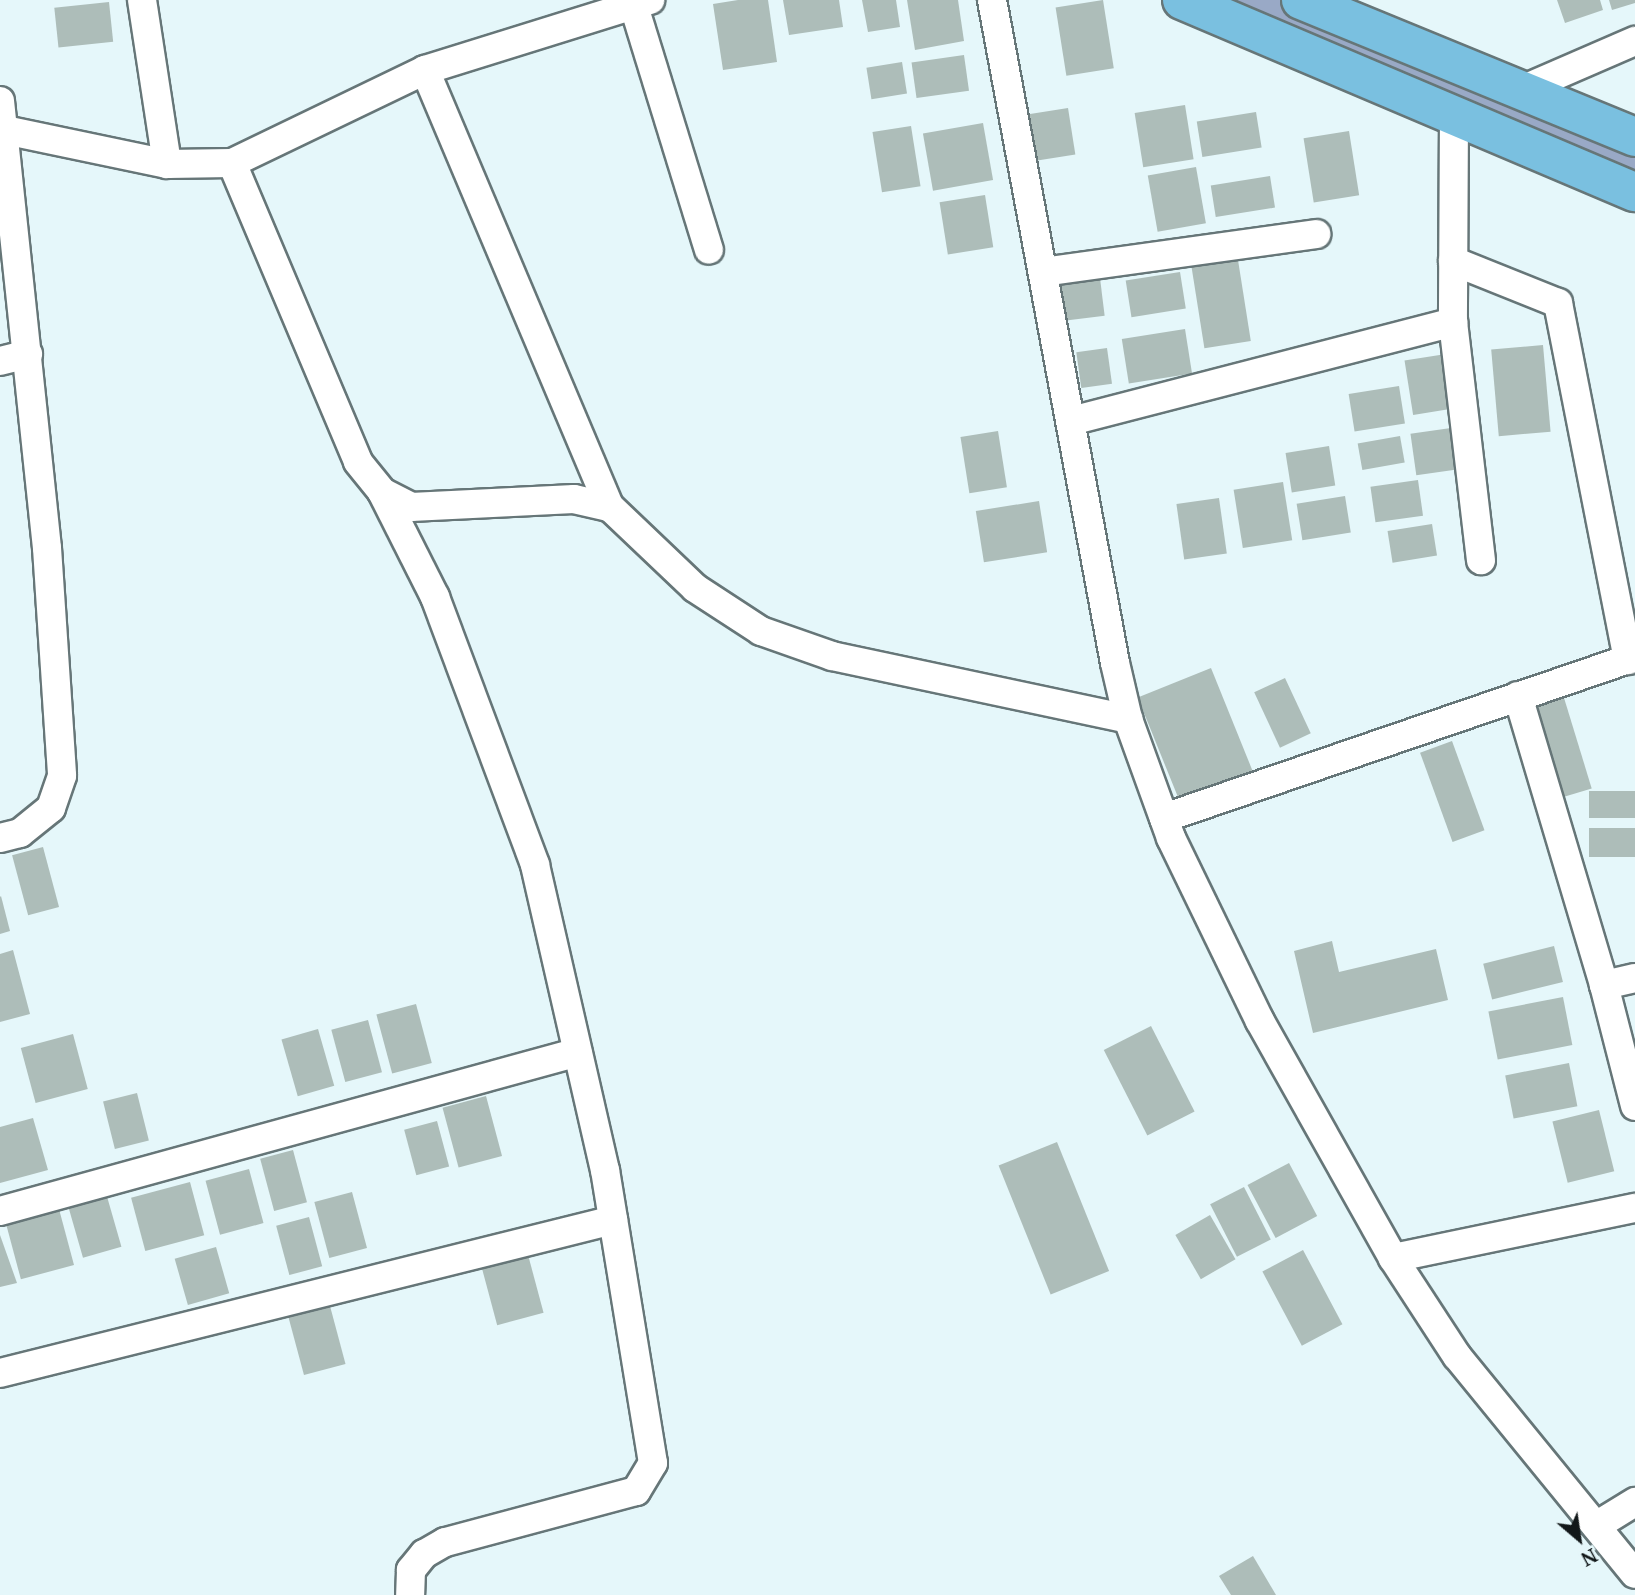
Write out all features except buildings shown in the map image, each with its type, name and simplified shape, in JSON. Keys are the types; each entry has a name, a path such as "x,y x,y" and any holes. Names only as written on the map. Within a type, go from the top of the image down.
{"main road":[{"path":"1182,0 1454,114 1493,136 1635,192"},
{"path":"1301,0 1517,92 1635,137"}],"street":[{"path":"142,0 167,164"},
{"path":"992,0 1128,719 1164,818 1260,1021 1393,1258 1457,1356 1635,1574"},
{"path":"2,130 167,164 232,163 425,70 641,2 709,250"},
{"path":"1517,92 1635,41"},
{"path":"425,70 610,507 695,588 761,631 832,656 1128,719"},
{"path":"0,101 28,354 62,776 51,808 20,833 0,838"},
{"path":"1454,114 1453,322 1481,560"},
{"path":"232,163 358,462 382,492 435,597 498,755 536,865 613,1220 651,1441 648,1478 636,1491 445,1542 424,1553 411,1570 410,1595"},
{"path":"1043,272 1316,234"},
{"path":"1164,818 1631,659 1565,318 1548,295 1453,261"},
{"path":"1071,421 1453,322"},
{"path":"0,361 28,354"},
{"path":"382,492 411,507 574,499 610,507"},
{"path":"1518,696 1604,985 1635,1106"},
{"path":"1604,985 1635,978"},
{"path":"0,1211 578,1052"},
{"path":"1393,1258 1635,1208"},
{"path":"0,1373 613,1220"},
{"path":"1596,1526 1635,1502"}],"waterway":[{"path":"1237,0 1635,163"}]}
